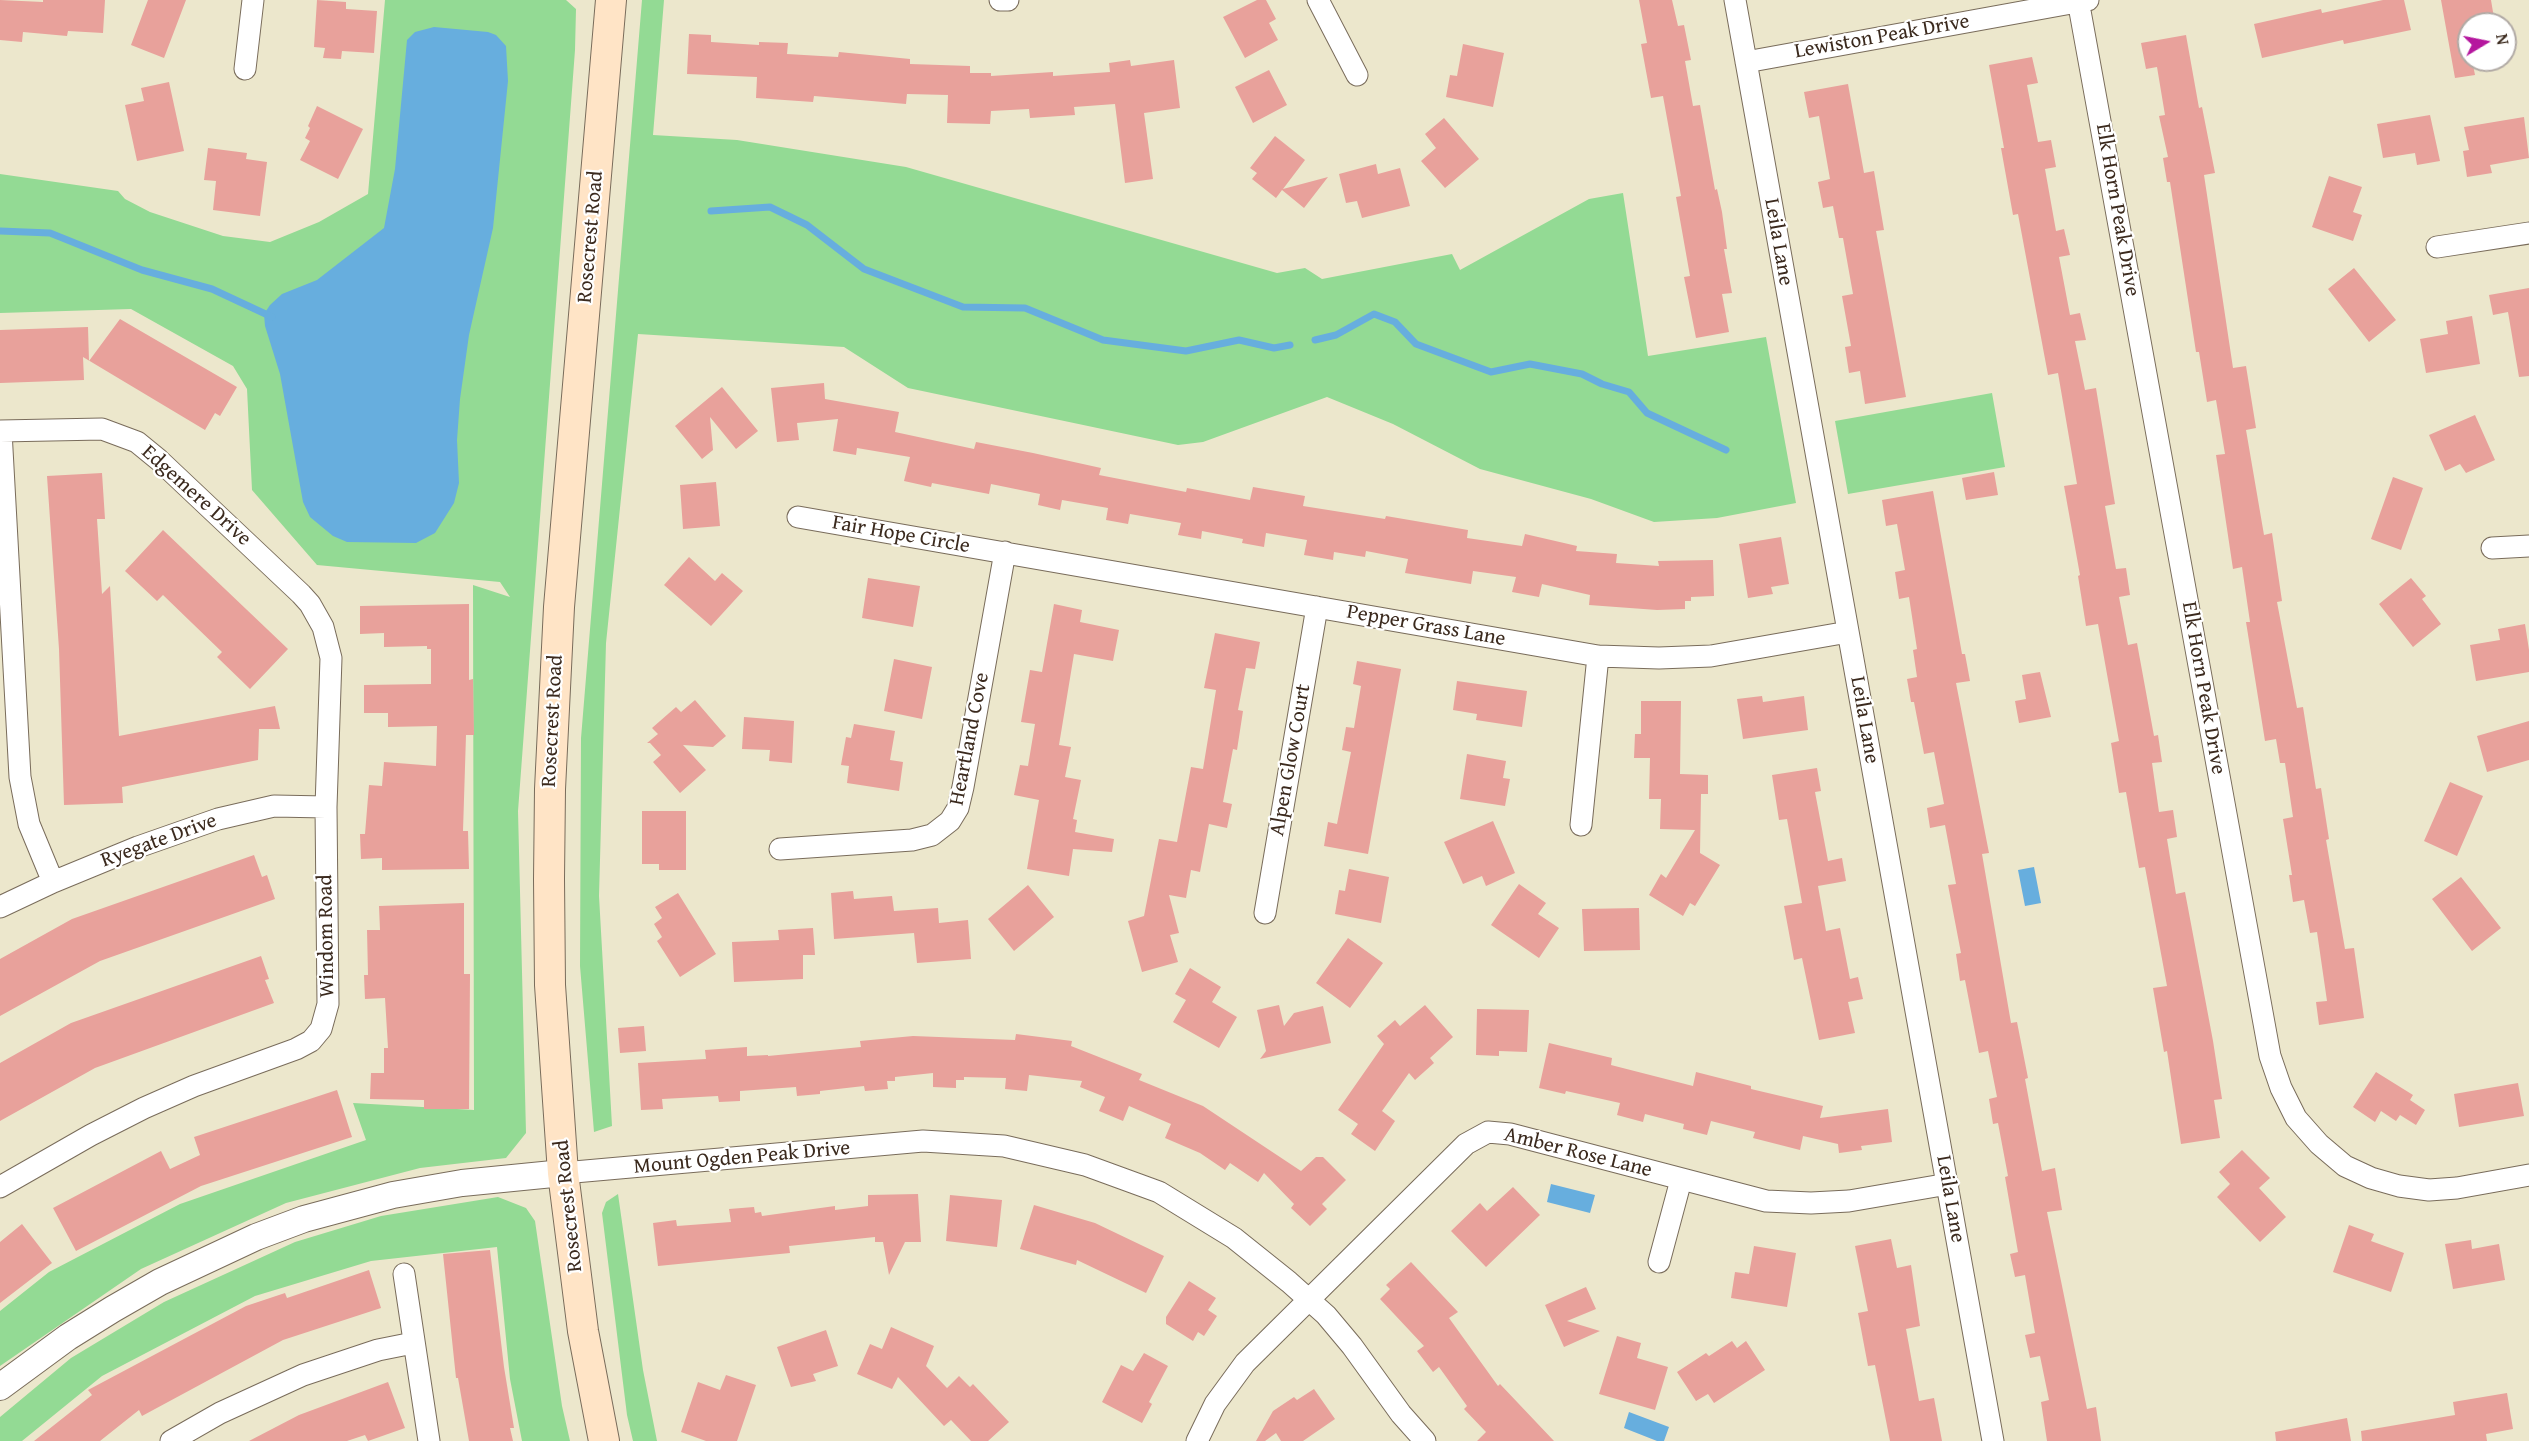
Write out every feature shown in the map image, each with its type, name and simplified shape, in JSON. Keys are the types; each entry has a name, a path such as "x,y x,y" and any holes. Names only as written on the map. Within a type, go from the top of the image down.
{"main road":[{"name":"Rosecrest Road","path":"604,1441 583,1331 563,1173 550,985 550,789 559,608 610,0"}],"street":[{"path":"245,69 253,0"},
{"path":"1000,0 1008,0"},
{"path":"1318,0 1357,75"},
{"name":"Leila Lane","path":"1735,0 1993,1441"},
{"name":"Lewiston Peak Drive","path":"1746,62 2082,0"},
{"name":"Elk Horn Peak Drive","path":"2082,0 2270,1056 2281,1088 2296,1118 2319,1144 2345,1166 2371,1178 2399,1186 2429,1190 2457,1188 2529,1175"},
{"path":"2437,247 2529,233"},
{"name":"Edgemere Drive","path":"1,431 102,429 137,442 302,594 323,627"},
{"path":"1,431 20,777 29,824 53,882"},
{"name":"Fair Hope Circle","path":"798,517 1005,552"},
{"path":"2492,548 2529,546"},
{"name":"Pepper Grass Lane","path":"1005,552 1598,656 1659,658 1711,656 1848,632"},
{"name":"Heartland Cove","path":"780,849 912,840 932,834 950,821 958,808 963,787 1005,552"},
{"name":"Alpen Glow Court","path":"1265,913 1317,607"},
{"name":"Windom Road","path":"0,1187 91,1135 144,1108 194,1086 296,1049 316,1036 325,1022 328,1004 326,807 331,658 323,627"},
{"path":"1581,825 1598,656"},
{"name":"Ryegate Drive","path":"0,907 138,847 226,817 274,806 326,807"},
{"name":"Amber Rose Lane","path":"1197,1441 1215,1404 1245,1363 1466,1144 1488,1132 1510,1134 1766,1201 1849,1202 1947,1184"},
{"name":"Mount Ogden Peak Drive","path":"0,1387 68,1337 113,1309 208,1258 303,1219 393,1195 462,1183 923,1141 1004,1146 1085,1165 1159,1192 1234,1238 1310,1298 1352,1346 1401,1414 1425,1441"},
{"path":"1659,1262 1681,1180"},
{"path":"404,1274 429,1441"},
{"path":"171,1441 220,1413 303,1375 369,1353 413,1343"}],"green space":[{"path":"385,0 566,0 576,9 575,50 518,811 526,1133 506,1158 420,1168 286,1203 141,1269 0,1366 0,1311 49,1272 180,1204 366,1140 353,1103 474,1110 473,585 510,597 500,582 317,565 252,490 247,389 233,366 131,309 0,313 0,174 118,191 125,199 150,212 223,236 270,242 319,222 368,194"},
{"path":"642,0 664,0 653,135 737,140 906,167 1277,273 1305,268 1322,279 1452,254 1460,270 1589,199 1623,193 1648,356 1766,337 1796,503 1717,518 1654,522 1591,499 1480,469 1393,424 1327,397 1203,442 1178,445 908,388 844,347 638,334 606,643 599,896 612,1126 594,1132 580,966 581,738"},
{"path":"1992,393 2005,467 1848,494 1835,421"},
{"path":"618,1194 643,1370 657,1441 633,1441 627,1415 602,1213 606,1202"},
{"path":"498,1197 526,1208 535,1221 562,1406 570,1441 522,1441 510,1379 497,1247 371,1261 255,1296 102,1376 22,1441 0,1441 0,1417 71,1358 164,1302 295,1242 381,1216"}],"water":[{"path":"434,27 488,32 496,35 506,46 508,81 493,228 469,335 460,399 457,440 459,483 454,503 435,533 416,543 347,542 333,536 310,517 303,502 280,374 265,326 264,314 282,294 317,280 384,228 395,169 407,40 415,32"},
{"path":"2034,867 2041,903 2025,906 2018,870"},
{"path":"1551,1184 1595,1195 1590,1213 1547,1202"},
{"path":"1629,1412 1669,1427 1664,1441 1657,1441 1624,1428"}],"building":[{"path":"0,0 43,2 43,0 105,0 103,33 68,31 67,36 23,32 22,42 0,40"},
{"path":"148,0 186,0 164,58 131,45"},
{"path":"317,0 346,2 346,9 377,11 374,53 342,51 341,59 323,58 325,48 314,47"},
{"path":"1257,0 1266,0 1276,19 1269,23 1278,40 1245,58 1223,17"},
{"path":"1639,0 1672,0 1678,26 1684,25 1691,60 1685,61 1693,106 1700,105 1715,190 1717,189 1722,212 1727,249 1724,249 1732,293 1722,294 1729,332 1696,338 1684,277 1690,276 1676,197 1681,196 1663,96 1651,98 1641,44 1647,43"},
{"path":"2383,0 2404,0 2411,30 2344,44 2343,40 2262,58 2254,24 2321,9 2322,13"},
{"path":"2441,0 2491,0 2493,12 2457,12 2457,72 2474,72 2475,75 2455,78"},
{"path":"689,34 711,35 711,42 759,45 759,42 788,43 787,54 838,57 839,52 910,59 910,64 970,66 970,73 991,73 991,76 1053,72 1053,76 1110,72 1109,63 1130,60 1131,66 1174,60 1180,108 1144,113 1153,179 1125,183 1115,104 1074,107 1075,115 1030,118 1029,109 991,111 990,124 947,123 948,95 907,94 906,104 814,96 813,102 756,98 757,77 687,74"},
{"path":"2186,35 2199,108 2202,107 2215,173 2204,175 2233,368 2246,366 2256,428 2246,430 2264,535 2272,533 2282,601 2277,602 2297,708 2303,707 2316,789 2321,788 2329,839 2326,840 2345,949 2354,948 2364,1018 2319,1025 2316,1002 2327,1001 2317,932 2310,933 2304,900 2293,902 2289,875 2292,875 2283,819 2293,817 2285,763 2280,763 2276,739 2265,741 2246,622 2250,622 2242,567 2233,569 2216,455 2225,454 2216,400 2207,402 2199,352 2196,352 2170,182 2167,182 2163,158 2168,157 2159,116 2165,115 2157,67 2146,69 2141,43"},
{"path":"1463,44 1504,53 1493,107 1446,97 1450,75 1457,76"},
{"path":"2032,57 2038,83 2027,85 2038,142 2051,140 2056,167 2045,169 2056,231 2064,229 2070,255 2059,257 2070,315 2080,313 2086,340 2075,341 2085,390 2096,388 2115,504 2105,506 2116,569 2126,568 2130,595 2119,597 2128,645 2137,643 2154,736 2158,735 2162,762 2152,763 2159,812 2173,810 2177,837 2167,839 2176,894 2185,892 2213,1041 2222,1099 2214,1100 2220,1138 2181,1144 2167,1051 2164,1052 2153,988 2167,986 2145,867 2139,868 2126,792 2119,793 2111,743 2119,741 2098,624 2086,626 2078,576 2080,575 2064,486 2077,484 2058,373 2048,375 2018,214 2013,215 2001,148 2004,148 1989,65"},
{"path":"1269,70 1287,105 1253,123 1235,87"},
{"path":"169,82 184,151 137,161 125,105 144,101 141,88"},
{"path":"1848,84 1864,173 1874,171 1884,230 1876,231 1906,397 1865,404 1860,371 1849,373 1845,347 1851,346 1842,296 1853,294 1843,238 1839,238 1833,206 1823,208 1818,182 1830,179 1819,116 1809,118 1804,92"},
{"path":"317,106 363,129 338,179 300,160 310,141 305,138"},
{"path":"2430,115 2440,161 2417,165 2415,153 2383,158 2377,124"},
{"path":"2524,117 2529,158 2490,165 2492,173 2467,177 2463,151 2469,150 2464,127"},
{"path":"1444,118 1479,159 1445,188 1421,161 1436,148 1425,134"},
{"path":"1275,136 1305,160 1283,189 1328,177 1304,208 1282,190 1276,198 1252,179 1257,173 1250,168"},
{"path":"208,148 247,153 246,159 267,162 260,216 213,210 216,181 204,180"},
{"path":"1376,164 1378,174 1400,168 1410,206 1362,218 1357,201 1346,203 1339,174"},
{"path":"2329,176 2362,187 2353,212 2362,215 2353,241 2312,227"},
{"path":"2354,268 2396,320 2369,342 2328,289"},
{"path":"2529,288 2529,376 2519,377 2508,312 2493,315 2489,295"},
{"path":"2472,316 2480,364 2426,373 2420,339 2448,334 2446,321"},
{"path":"120,319 237,387 220,416 215,413 205,430 89,361"},
{"path":"88,327 89,361 83,357 84,380 0,383 0,330"},
{"path":"824,383 825,399 899,412 895,432 974,449 976,442 1033,453 1101,468 1099,475 1186,492 1187,488 1250,500 1253,487 1305,496 1303,506 1385,519 1386,516 1468,530 1467,538 1522,546 1525,534 1577,546 1576,551 1617,554 1616,563 1659,566 1658,561 1713,560 1714,596 1691,597 1691,601 1685,601 1685,609 1657,610 1589,605 1590,595 1542,584 1539,597 1512,592 1516,577 1473,571 1471,584 1405,573 1408,559 1366,551 1365,557 1334,552 1333,560 1304,555 1307,540 1266,533 1264,547 1242,543 1243,539 1202,531 1201,539 1178,535 1181,523 1130,514 1128,524 1106,520 1108,508 1062,500 1060,510 1038,505 1040,494 991,484 989,494 932,483 931,487 904,481 910,457 857,448 856,455 833,451 838,419 797,423 799,440 777,442 771,388"},
{"path":"722,387 758,431 736,449 710,417 713,450 702,459 675,426"},
{"path":"2475,415 2495,460 2466,473 2460,464 2445,471 2429,435"},
{"path":"1994,472 1998,495 1966,500 1962,478"},
{"path":"102,473 105,519 97,519 102,594 110,586 119,736 275,706 280,729 259,729 258,760 122,787 123,803 64,805 59,649 47,476"},
{"path":"2393,477 2423,488 2401,550 2371,539"},
{"path":"716,482 720,526 683,529 680,485"},
{"path":"1933,491 1962,654 1965,654 1970,681 1956,683 1989,853 1982,854 2011,1023 2017,1022 2042,1171 2055,1168 2062,1210 2047,1212 2087,1409 2096,1407 2101,1441 2047,1441 2041,1402 2049,1400 2040,1356 2030,1358 2025,1335 2035,1333 2025,1275 2015,1277 2010,1254 2018,1252 2005,1177 2008,1176 1998,1123 1993,1124 1989,1099 1997,1097 1988,1051 1979,1053 1965,980 1960,981 1956,954 1961,953 1948,885 1956,884 1945,825 1930,828 1927,808 1944,804 1934,752 1924,754 1914,702 1911,702 1907,679 1917,677 1913,650 1917,649 1909,597 1899,599 1895,572 1905,570 1897,524 1886,526 1882,500"},
{"path":"163,530 288,649 250,689 217,657 222,652 163,595 157,601 125,571"},
{"path":"1781,537 1789,584 1771,587 1773,594 1748,598 1739,544"},
{"path":"689,557 715,581 722,573 743,591 711,626 664,585"},
{"path":"868,578 920,586 913,627 862,618"},
{"path":"2411,578 2426,596 2422,599 2441,624 2413,647 2379,604"},
{"path":"469,604 469,680 473,679 474,735 466,735 463,831 468,831 469,869 382,870 382,858 361,859 360,834 365,834 369,785 382,786 384,762 436,766 437,726 388,727 388,713 364,713 364,685 431,684 431,649 427,649 427,646 384,647 384,633 360,634 360,606"},
{"path":"1054,604 1082,610 1080,622 1119,630 1113,661 1074,654 1059,745 1071,747 1065,777 1081,780 1073,819 1077,820 1075,832 1114,839 1112,852 1073,849 1069,876 1027,869 1039,800 1014,795 1020,765 1028,766 1035,724 1021,722 1030,670 1042,672"},
{"path":"2525,624 2529,650 2529,672 2476,681 2470,645 2500,640 2498,629"},
{"path":"1215,633 1260,642 1255,669 1246,668 1238,710 1243,711 1237,750 1233,749 1223,802 1232,804 1227,828 1209,824 1200,872 1191,870 1186,898 1169,895 1179,933 1170,935 1178,962 1142,972 1128,921 1144,916 1159,839 1177,842 1191,767 1203,769 1216,690 1204,688"},
{"path":"894,659 932,667 922,719 884,711"},
{"path":"1357,661 1401,669 1368,854 1324,846 1328,822 1337,824 1351,752 1342,750 1346,727 1354,728 1361,686 1353,684"},
{"path":"2040,672 2051,717 2019,723 2015,701 2026,699 2022,675"},
{"path":"1457,681 1527,691 1522,727 1476,720 1477,714 1453,710"},
{"path":"1762,696 1763,702 1804,696 1808,730 1743,739 1737,699"},
{"path":"695,700 726,736 713,747 683,745 706,770 680,793 653,762 661,755 650,743 647,743 658,734 652,728 676,707 681,712"},
{"path":"1641,701 1681,701 1680,774 1708,775 1708,794 1701,794 1700,853 1720,865 1695,906 1690,903 1683,916 1649,895 1661,874 1666,878 1695,830 1660,829 1661,799 1649,799 1650,758 1634,758 1635,734 1641,734"},
{"path":"744,717 794,721 792,763 769,761 770,750 742,749"},
{"path":"2529,721 2529,760 2487,772 2477,736"},
{"path":"854,724 895,731 890,760 903,762 899,791 847,783 849,766 841,765 846,737 851,738"},
{"path":"1467,754 1506,761 1503,778 1510,779 1505,806 1460,799"},
{"path":"1817,768 1821,791 1815,792 1828,861 1842,858 1846,881 1818,886 1826,931 1840,928 1850,979 1858,977 1863,999 1848,1002 1855,1033 1819,1040 1802,958 1794,960 1784,906 1802,903 1787,819 1779,820 1772,775"},
{"path":"2450,782 2483,796 2457,856 2424,841"},
{"path":"642,811 686,811 686,870 659,870 659,864 642,864"},
{"path":"1493,821 1515,873 1486,886 1482,876 1463,884 1444,842"},
{"path":"254,855 262,877 267,875 275,899 100,961 0,1016 0,959 72,919"},
{"path":"1349,869 1389,877 1381,923 1335,914 1339,890 1345,891"},
{"path":"2461,877 2501,928 2472,951 2432,899"},
{"path":"1519,884 1546,903 1538,914 1559,928 1539,958 1491,925"},
{"path":"1028,885 1054,917 1014,951 988,919"},
{"path":"853,891 854,899 892,896 894,911 938,908 939,923 968,920 971,959 917,963 914,933 834,939 831,893"},
{"path":"678,893 716,954 680,977 657,941 662,937 654,924 662,918 655,907"},
{"path":"464,903 464,974 470,974 469,1109 424,1109 424,1100 370,1099 371,1073 384,1073 384,1048 388,1048 385,998 365,999 364,975 368,975 367,930 380,930 379,906"},
{"path":"1639,908 1640,950 1584,951 1582,909"},
{"path":"813,928 815,955 803,955 803,979 734,982 732,942 779,940 778,930"},
{"path":"1348,938 1383,963 1350,1008 1316,983"},
{"path":"261,956 269,979 265,980 274,1003 95,1068 0,1121 0,1063 71,1023"},
{"path":"1190,968 1221,987 1212,1002 1237,1017 1219,1048 1173,1022 1186,1000 1175,994"},
{"path":"1279,1005 1284,1026 1294,1013 1323,1006 1331,1043 1260,1059 1266,1051 1257,1010"},
{"path":"1425,1005 1453,1037 1430,1058 1434,1063 1415,1080 1409,1073 1382,1111 1395,1121 1375,1151 1351,1134 1358,1124 1338,1110 1384,1044 1377,1036 1395,1020 1400,1026"},
{"path":"1477,1009 1529,1010 1527,1052 1499,1051 1499,1056 1476,1055"},
{"path":"644,1026 646,1051 620,1053 618,1028"},
{"path":"1016,1034 1072,1041 1071,1046 1142,1074 1139,1080 1203,1106 1301,1171 1316,1157 1323,1157 1346,1180 1322,1204 1327,1209 1310,1226 1291,1208 1294,1204 1264,1173 1258,1182 1230,1163 1225,1170 1200,1153 1165,1138 1171,1124 1129,1106 1123,1121 1099,1111 1105,1097 1080,1087 1082,1081 1029,1075 1027,1091 1005,1089 1006,1078 964,1077 964,1080 956,1080 956,1088 933,1087 933,1073 895,1077 895,1081 887,1081 888,1089 865,1091 864,1086 797,1096 796,1087 740,1091 740,1101 719,1102 718,1096 662,1099 663,1109 641,1110 638,1063 706,1059 705,1050 747,1047 747,1056 768,1056 861,1047 860,1041 913,1036 1015,1040"},
{"path":"1549,1043 1612,1058 1611,1065 1693,1086 1696,1072 1751,1086 1751,1089 1823,1106 1820,1118 1888,1109 1892,1142 1861,1146 1862,1150 1839,1153 1838,1144 1803,1136 1800,1150 1753,1138 1755,1132 1711,1121 1707,1135 1683,1129 1684,1124 1645,1114 1643,1122 1617,1115 1620,1103 1566,1091 1565,1094 1539,1088"},
{"path":"2376,1072 2413,1095 2410,1100 2425,1110 2416,1125 2400,1115 2396,1121 2381,1111 2375,1122 2353,1107"},
{"path":"2518,1083 2524,1116 2459,1127 2454,1094"},
{"path":"337,1090 352,1137 201,1186 76,1251 53,1208 161,1151 170,1169 200,1155 194,1137"},
{"path":"2242,1150 2270,1178 2259,1188 2286,1217 2260,1242 2217,1197 2230,1184 2219,1172"},
{"path":"1513,1187 1540,1215 1486,1267 1451,1231 1480,1203 1487,1211"},
{"path":"918,1194 921,1242 905,1242 889,1275 883,1242 875,1242 875,1237 789,1246 790,1253 658,1266 653,1223 676,1220 677,1226 731,1222 729,1209 754,1207 755,1213 761,1212 762,1216 835,1206 835,1210 868,1206 868,1195"},
{"path":"950,1195 1002,1200 997,1247 946,1241"},
{"path":"1034,1205 1095,1223 1164,1256 1146,1293 1077,1260 1076,1265 1020,1249"},
{"path":"22,1224 52,1263 0,1303 0,1242"},
{"path":"2349,1225 2374,1234 2371,1241 2404,1253 2391,1292 2333,1272"},
{"path":"1891,1239 1897,1268 1911,1265 1920,1326 1906,1329 1919,1401 1934,1398 1942,1441 1890,1441 1875,1365 1868,1366 1858,1313 1868,1311 1855,1246"},
{"path":"2471,1240 2472,1249 2499,1244 2505,1280 2453,1289 2445,1244"},
{"path":"1754,1246 1796,1253 1787,1307 1731,1298 1735,1272 1749,1274"},
{"path":"490,1250 514,1428 510,1428 513,1441 469,1441 458,1378 456,1378 443,1254"},
{"path":"1411,1262 1458,1312 1449,1318 1498,1386 1500,1384 1554,1441 1477,1441 1486,1432 1464,1409 1467,1406 1439,1367 1433,1372 1417,1351 1424,1346 1380,1299 1390,1289 1386,1285"},
{"path":"369,1270 381,1308 283,1340 142,1416 139,1410 100,1441 34,1441 92,1395 88,1390 246,1306 285,1293 287,1298"},
{"path":"1189,1281 1216,1298 1208,1310 1217,1316 1204,1336 1198,1332 1193,1341 1166,1324 1166,1317"},
{"path":"1586,1287 1596,1309 1567,1321 1600,1331 1564,1347 1545,1305"},
{"path":"891,1327 934,1346 926,1366 947,1388 959,1376 970,1387 973,1384 1009,1422 988,1441 971,1441 951,1420 944,1426 898,1377 892,1389 857,1374 870,1344 882,1349"},
{"path":"826,1330 838,1366 813,1374 816,1381 791,1387 777,1347"},
{"path":"1617,1336 1641,1343 1637,1358 1668,1367 1655,1410 1599,1394"},
{"path":"1732,1341 1737,1348 1746,1341 1765,1370 1714,1403 1708,1394 1696,1401 1677,1372 1706,1353 1709,1356"},
{"path":"1144,1353 1168,1366 1149,1402 1152,1404 1142,1423 1102,1402 1121,1365 1133,1371"},
{"path":"726,1375 756,1385 737,1441 706,1441 681,1432 698,1382 720,1390"},
{"path":"388,1382 405,1428 368,1441 365,1435 347,1441 249,1441 299,1415"},
{"path":"1314,1389 1335,1419 1303,1441 1281,1441 1276,1433 1265,1441 1256,1441 1273,1411 1294,1397 1297,1400"},
{"path":"2507,1393 2513,1429 2486,1434 2487,1441 2362,1441 2361,1431 2455,1415 2453,1402"},
{"path":"2347,1418 2351,1441 2276,1441 2275,1432"}],"waterway":[{"path":"711,211 770,207 807,225 864,269 963,307 1025,308 1103,340 1186,351 1239,340 1274,348 1290,345"},
{"path":"0,231 50,233 142,270 212,289 272,317"},
{"path":"1315,340 1336,335 1374,314 1395,322 1416,344 1491,372 1530,364 1582,374 1602,384 1629,392 1647,413 1726,450"}]}
